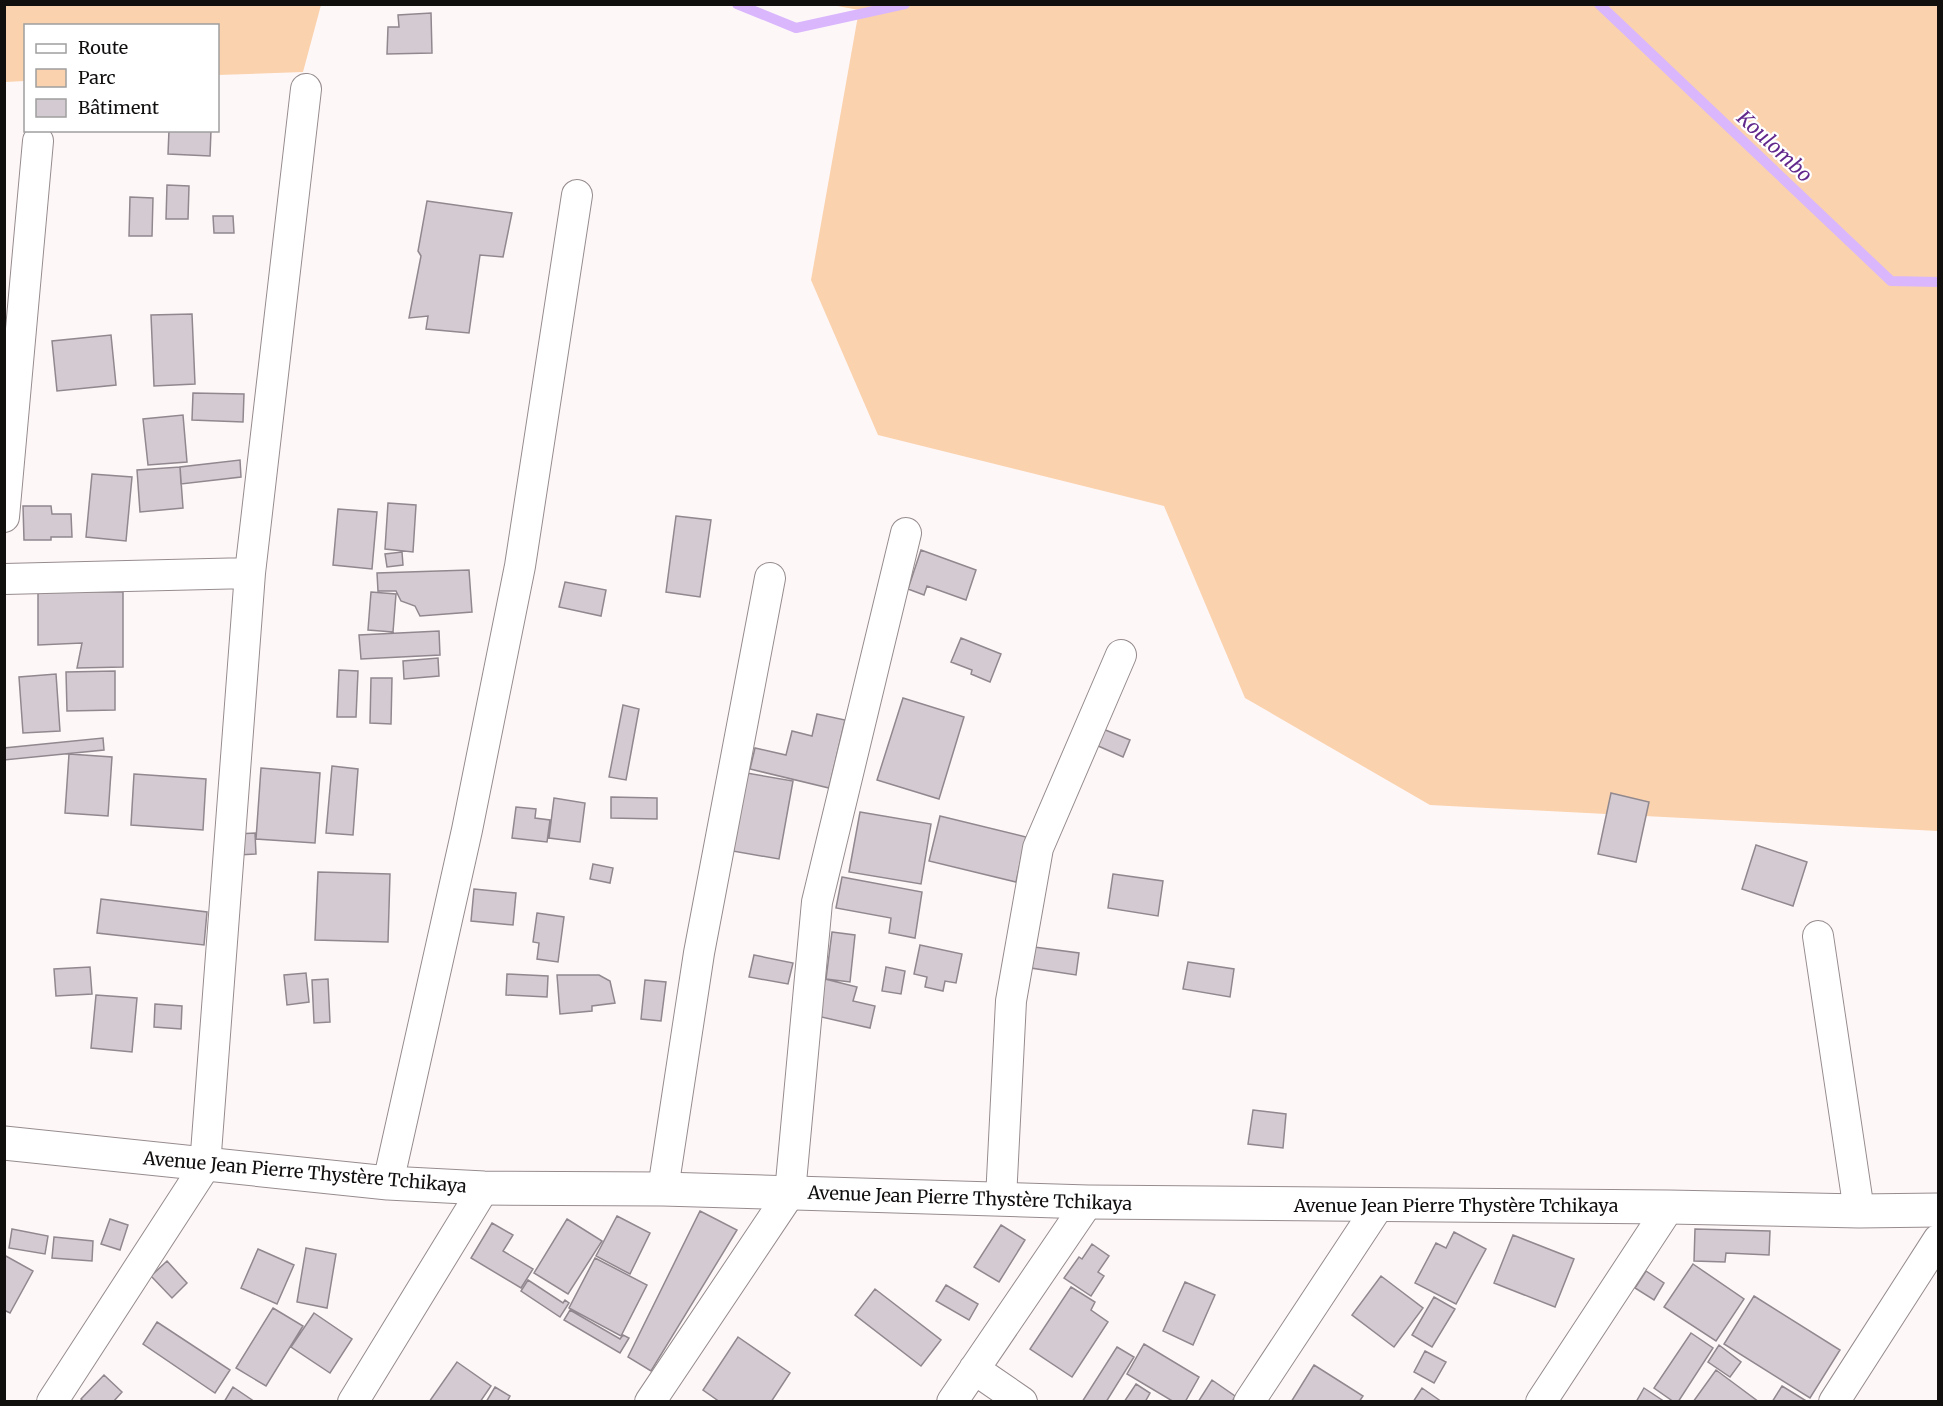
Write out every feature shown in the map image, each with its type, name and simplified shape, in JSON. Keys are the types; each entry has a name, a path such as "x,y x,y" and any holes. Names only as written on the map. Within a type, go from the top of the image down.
{"street":[{"path":"52,1401 205,1166 250,573 306,89"},
{"path":"4,517 38,141"},
{"path":"388,1183 467,830 520,566 577,195"},
{"path":"650,1401 790,1193 817,902 906,533"},
{"path":"4,579 250,573"},
{"path":"663,1189 699,953 770,578"},
{"path":"1001,1198 1011,1001 1038,848 1121,655"},
{"path":"1818,936 1858,1211"},
{"name":"Avenue Jean Pierre Thystère Tchikaya","path":"4,1143 205,1166 388,1183 484,1188 663,1189 1088,1202 1938,1210"},
{"path":"352,1401 484,1188"},
{"path":"952,1401 1088,1202"},
{"path":"1249,1401 1379,1205"},
{"path":"1541,1401 1669,1207"},
{"path":"1834,1401 1938,1240"},
{"path":"974,1369 1022,1401"}],"green space":[{"path":"5,4 321,5 303,72 219,75 219,24 24,24 24,81 5,82"},
{"path":"832,5 1938,5 1938,831 1430,805 1245,698 1164,506 878,435 811,280 859,10"}],"building":[{"path":"431,13 432,53 387,54 388,27 399,27 398,15"},
{"path":"169,132 211,132 210,156 168,154"},
{"path":"167,185 189,186 188,219 166,219"},
{"path":"130,197 153,198 152,236 129,236"},
{"path":"427,201 512,213 503,257 480,255 469,333 426,329 428,316 409,318 421,256 418,251"},
{"path":"213,216 233,216 234,233 214,233"},
{"path":"192,314 195,384 154,386 151,315"},
{"path":"111,335 116,385 57,391 52,341"},
{"path":"193,393 244,394 243,422 192,420"},
{"path":"183,415 187,462 148,465 143,419"},
{"path":"240,460 241,477 181,484 180,467"},
{"path":"180,467 183,508 140,512 137,470"},
{"path":"92,474 132,477 126,541 86,537"},
{"path":"388,503 416,505 413,552 385,549"},
{"path":"23,506 51,506 52,514 71,514 72,537 24,540"},
{"path":"338,509 377,512 372,569 333,565"},
{"path":"676,516 711,520 700,597 666,592"},
{"path":"921,550 976,570 966,600 927,586 924,595 908,589"},
{"path":"402,552 403,565 387,567 385,554"},
{"path":"469,570 472,612 420,616 415,606 401,601 396,591 378,591 377,573"},
{"path":"565,582 606,590 601,616 559,607"},
{"path":"38,591 123,592 123,667 77,668 82,643 38,645"},
{"path":"371,592 396,594 393,632 368,630"},
{"path":"439,631 440,655 361,659 359,635"},
{"path":"961,638 1001,654 990,682 971,674 972,670 951,662"},
{"path":"438,658 439,676 404,679 403,661"},
{"path":"339,670 358,671 356,717 337,717"},
{"path":"115,671 115,710 67,711 66,672"},
{"path":"56,674 60,731 23,733 19,677"},
{"path":"371,678 392,678 391,724 370,723"},
{"path":"903,698 964,717 939,799 877,780"},
{"path":"623,705 639,709 626,780 609,777"},
{"path":"817,714 845,720 829,788 750,769 755,748 786,755 792,731 812,736"},
{"path":"1103,729 1130,740 1123,757 1096,745"},
{"path":"103,738 104,750 4,760 4,748"},
{"path":"69,754 112,757 108,816 65,813"},
{"path":"332,766 358,769 353,835 326,833"},
{"path":"261,768 320,773 315,843 256,839"},
{"path":"735,771 793,781 779,859 721,849"},
{"path":"134,774 206,779 203,830 131,825"},
{"path":"1611,793 1649,802 1636,862 1598,854"},
{"path":"611,797 657,798 657,819 611,818"},
{"path":"554,798 585,803 580,842 549,838"},
{"path":"516,807 536,809 535,818 550,820 547,842 512,838"},
{"path":"860,812 931,824 921,884 849,872"},
{"path":"940,816 1026,837 1016,882 929,861"},
{"path":"255,833 256,854 238,855 236,834"},
{"path":"1756,845 1807,862 1793,906 1742,889"},
{"path":"593,864 613,868 610,883 590,879"},
{"path":"318,872 390,874 388,942 315,940"},
{"path":"1113,874 1163,881 1158,916 1108,908"},
{"path":"842,877 922,892 915,938 889,933 891,918 836,908"},
{"path":"474,889 516,893 513,925 471,921"},
{"path":"101,899 207,912 204,945 97,933"},
{"path":"537,913 564,917 558,962 537,959 539,943 533,942"},
{"path":"832,932 855,935 850,982 826,979"},
{"path":"920,945 962,954 956,983 945,981 943,991 925,987 927,977 914,974"},
{"path":"1034,947 1079,953 1076,975 1031,968"},
{"path":"754,955 793,963 788,984 749,977"},
{"path":"1188,962 1234,969 1230,997 1183,989"},
{"path":"90,967 92,994 56,996 54,969"},
{"path":"886,967 905,971 901,994 882,991"},
{"path":"306,973 309,1002 287,1005 284,975"},
{"path":"507,974 548,976 547,997 506,995"},
{"path":"557,975 599,975 610,981 615,1003 592,1006 592,1011 560,1014"},
{"path":"328,979 330,1022 314,1023 312,980"},
{"path":"825,979 857,987 853,1001 875,1006 870,1028 817,1016"},
{"path":"645,980 666,982 661,1021 641,1019"},
{"path":"96,995 137,998 132,1052 91,1048"},
{"path":"155,1004 182,1006 181,1029 154,1027"},
{"path":"1253,1110 1286,1114 1283,1148 1248,1144"},
{"path":"700,1211 737,1230 651,1371 628,1357"},
{"path":"617,1216 650,1233 630,1274 596,1256"},
{"path":"110,1219 128,1225 120,1250 101,1244"},
{"path":"567,1219 602,1241 568,1294 534,1273"},
{"path":"492,1223 513,1235 503,1251 533,1269 521,1288 471,1258"},
{"path":"1001,1225 1025,1240 999,1282 974,1267"},
{"path":"12,1229 48,1236 45,1254 9,1248"},
{"path":"1695,1229 1770,1231 1769,1255 1726,1253 1725,1262 1694,1261"},
{"path":"1454,1232 1486,1249 1456,1304 1415,1283 1436,1243 1446,1248"},
{"path":"1513,1235 1574,1259 1555,1307 1494,1283"},
{"path":"54,1237 93,1241 92,1261 52,1258"},
{"path":"1092,1244 1109,1256 1098,1272 1104,1276 1091,1296 1064,1278 1079,1257 1082,1259"},
{"path":"306,1248 336,1254 327,1308 297,1302"},
{"path":"258,1249 294,1265 277,1304 241,1288"},
{"path":"4,1255 33,1271 10,1313 4,1310"},
{"path":"595,1258 647,1285 621,1336 569,1308"},
{"path":"167,1261 187,1283 172,1298 151,1276"},
{"path":"1693,1264 1744,1299 1716,1341 1664,1307"},
{"path":"1646,1271 1664,1283 1654,1300 1635,1288"},
{"path":"1381,1276 1423,1308 1394,1347 1352,1315"},
{"path":"528,1280 563,1303 565,1300 569,1303 560,1317 521,1291"},
{"path":"1185,1282 1215,1295 1193,1345 1163,1331"},
{"path":"946,1285 978,1304 969,1320 936,1301"},
{"path":"1071,1287 1095,1302 1091,1310 1108,1322 1072,1377 1030,1349"},
{"path":"875,1289 941,1340 921,1366 855,1315"},
{"path":"1754,1296 1840,1350 1810,1398 1724,1344"},
{"path":"1434,1297 1455,1309 1432,1347 1412,1335"},
{"path":"273,1308 303,1326 266,1386 236,1368"},
{"path":"570,1310 620,1339 623,1335 629,1338 620,1353 564,1320"},
{"path":"314,1313 352,1339 330,1373 291,1347"},
{"path":"157,1322 230,1370 215,1393 143,1344"},
{"path":"1691,1333 1713,1348 1678,1402 1674,1402 1654,1388"},
{"path":"738,1337 790,1373 771,1402 720,1402 703,1390"},
{"path":"1144,1344 1199,1377 1185,1402 1174,1402 1127,1374"},
{"path":"1719,1345 1741,1362 1730,1377 1708,1362"},
{"path":"1117,1347 1134,1357 1106,1402 1082,1402"},
{"path":"1425,1351 1446,1362 1434,1383 1414,1372"},
{"path":"457,1362 491,1386 480,1402 429,1402"},
{"path":"1314,1365 1363,1396 1359,1402 1291,1402"},
{"path":"1716,1370 1759,1402 1693,1402"},
{"path":"104,1375 122,1392 113,1402 84,1402 81,1399"},
{"path":"1212,1380 1235,1396 1232,1402 1198,1402"},
{"path":"1136,1384 1150,1393 1145,1402 1124,1402"},
{"path":"1782,1386 1808,1402 1772,1402"},
{"path":"233,1387 255,1402 224,1402"},
{"path":"495,1387 510,1396 507,1402 486,1402"},
{"path":"1422,1388 1442,1402 1413,1402"},
{"path":"1644,1388 1665,1402 1636,1402"}],"waterway":[{"name":"Koulombo","path":"737,4 796,28 905,4"},
{"name":"Koulombo","path":"1599,4 1891,281 1938,282"}]}
